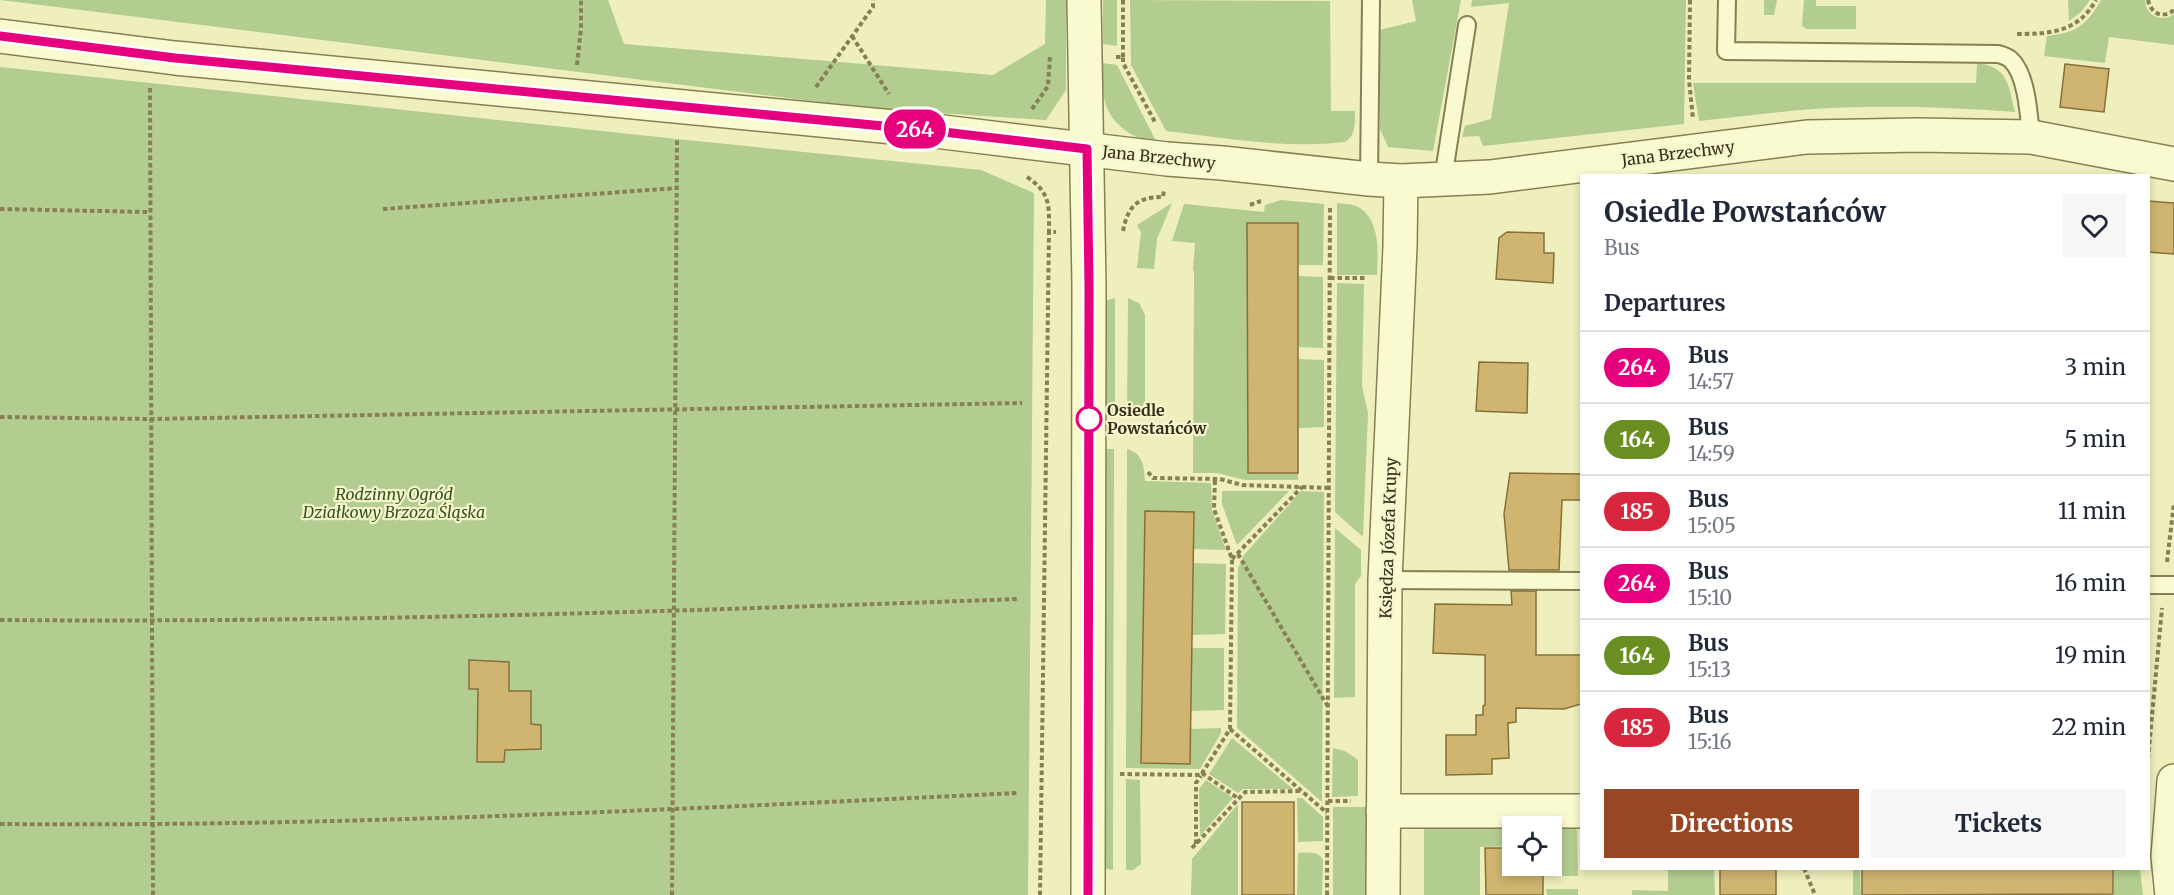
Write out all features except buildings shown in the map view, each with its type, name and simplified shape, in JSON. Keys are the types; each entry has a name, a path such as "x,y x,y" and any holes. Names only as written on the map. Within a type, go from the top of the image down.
{"street":[{"path":"1084,0 1089,276 1088,895"},
{"name":"Jana Brzechwy","path":"0,36 175,58 796,117 1401,181 1490,177 1807,136 2031,137 2174,164"},
{"name":"Księdza Józefa Krupy","path":"1383,895 1385,580 1400,259 1401,181"},
{"path":"2167,788 2168,856 2172,895"},
{"path":"1383,811 1580,811"}],"lane":[{"path":"1369,179 1371,0"},
{"path":"1727,0 1726,51 1998,54 2011,60 2019,73 2026,95 2031,137"},
{"path":"1443,179 1467,25"},
{"path":"1385,580 1580,581"}],"path":[{"path":"573,96 581,28 581,0"},
{"path":"796,117 873,7 873,0"},
{"path":"1123,0 1123,63 1158,128"},
{"path":"1690,0 1689,80 1694,129"},
{"path":"2148,0 2151,9 2158,15 2168,14 2174,10"},
{"path":"852,36 895,103"},
{"path":"1030,113 1048,86 1049,56 1056,56"},
{"path":"1106,56 1123,57"},
{"path":"150,83 153,895"},
{"path":"672,895 678,131"},
{"path":"1020,172 1042,192 1049,203 1040,895"},
{"path":"383,209 677,188"},
{"path":"1123,234 1126,218 1135,204 1148,197 1163,197"},
{"path":"1327,895 1330,199"},
{"path":"0,209 150,212"},
{"path":"1049,232 1063,232"},
{"path":"0,417 151,419 1022,403"},
{"path":"1148,472 1153,478 1215,479 1242,485 1329,488"},
{"path":"1196,844 1196,783 1230,729 1232,559 1214,509 1215,479"},
{"path":"1232,559 1302,487"},
{"path":"2150,737 2162,585 2174,503"},
{"path":"1238,554 1328,708"},
{"path":"0,620 152,621 674,611 1019,599"},
{"path":"1230,729 1328,813"},
{"path":"1119,774 1202,774 1239,799"},
{"path":"1192,848 1245,792 1302,791"},
{"path":"0,824 152,825 672,809 1017,793"},
{"path":"1328,801 1345,801"},
{"path":"1805,870 1815,895"}],"green space":[{"path":"0,0 608,0 624,44 993,75 1045,44 1046,0 1066,0 1066,90 1046,120 877,109"},
{"path":"1103,0 1117,0 1117,46 1103,44"},
{"path":"1130,0 1330,1 1331,111 1355,111 1351,136 1345,142 1300,144 1255,142 1166,131 1131,65"},
{"path":"1412,0 1461,0 1433,151 1388,147 1380,129 1379,30 1416,21"},
{"path":"1472,0 1686,0 1684,124 1483,146 1479,136 1462,137 1465,126 1491,119 1509,3 1471,7"},
{"path":"1764,0 1777,0 1774,15 1764,15"},
{"path":"1804,0 1816,0 1816,6 1856,6 1856,29 1807,29 1802,26"},
{"path":"2068,0 2090,0 2081,12 2069,21"},
{"path":"2101,0 2145,0 2151,14 2159,18 2174,14 2174,45 2109,37 2105,63 2044,56 2047,36 2066,33 2080,26 2091,16"},
{"path":"1103,63 1117,65 1156,141 1140,138 1124,130 1112,117 1104,97"},
{"path":"1977,63 1988,65 2001,73 2008,86 2015,112 1863,107 1799,110 1699,121 1693,83 1976,83"},
{"name":"Rodzinny Ogród Działkowy Brzoza Śląska","path":"0,67 981,170 1034,193 1028,895 0,895"},
{"path":"1281,200 1324,204 1323,265 1298,265 1298,223 1247,224 1248,473 1298,473 1298,480 1245,480 1217,473 1193,473 1195,243 1172,241 1184,204 1264,212 1265,205"},
{"path":"1172,203 1157,239 1154,269 1137,268 1141,232 1137,225"},
{"path":"1337,203 1356,206 1370,219 1376,236 1377,275 1337,275"},
{"path":"1298,276 1323,277 1323,348 1298,347"},
{"path":"1337,283 1364,284 1362,386 1368,413 1363,537 1335,512"},
{"path":"1115,298 1115,416 1105,414 1104,301"},
{"path":"1128,298 1139,303 1145,315 1145,401 1139,412 1127,416"},
{"path":"1298,359 1324,360 1324,427 1298,428"},
{"path":"1114,449 1113,870 1103,868 1103,451"},
{"path":"1127,449 1139,457 1143,465 1145,481 1211,483 1212,510 1226,550 1193,549 1190,729 1221,728 1221,733 1200,769 1126,768"},
{"path":"1222,491 1289,491 1237,545 1222,504"},
{"path":"1301,491 1324,492 1322,802 1237,728 1238,568 1244,555"},
{"path":"1335,528 1361,550 1361,576 1355,584 1355,697 1334,698"},
{"path":"1193,563 1226,564 1225,634 1192,635"},
{"path":"1192,648 1224,648 1224,710 1191,711"},
{"path":"1232,738 1293,789 1243,789 1238,793 1209,774"},
{"path":"1333,748 1345,751 1358,760 1358,796 1332,797"},
{"path":"1126,779 1140,780 1141,864 1133,870 1126,870"},
{"path":"1206,780 1233,798 1200,836 1199,789"},
{"path":"1297,798 1302,798 1323,817 1323,841 1298,842"},
{"path":"1238,804 1238,895 1191,895 1192,859"},
{"path":"1333,807 1369,807 1370,895 1333,895"},
{"path":"1424,828 1502,828 1502,846 1480,847 1480,895 1424,895"},
{"path":"1562,828 1577,830 1578,876 1562,876"},
{"path":"1298,853 1315,853 1323,860 1322,895 1297,895"},
{"path":"1668,870 1714,870 1715,895 1632,895 1632,890 1668,891"},
{"path":"1853,870 1860,870 1861,895 1853,895"},
{"path":"2114,870 2140,870 2143,895 2114,895"},
{"path":"1546,889 1578,889 1578,895 1547,895"}],"bus line":[{"name":"264","path":"0,36 175,58 935,131 1087,149 1089,286 1088,895"}],"place":[{"name":"Osiedle Powstańców","path":"1089,419"}]}
